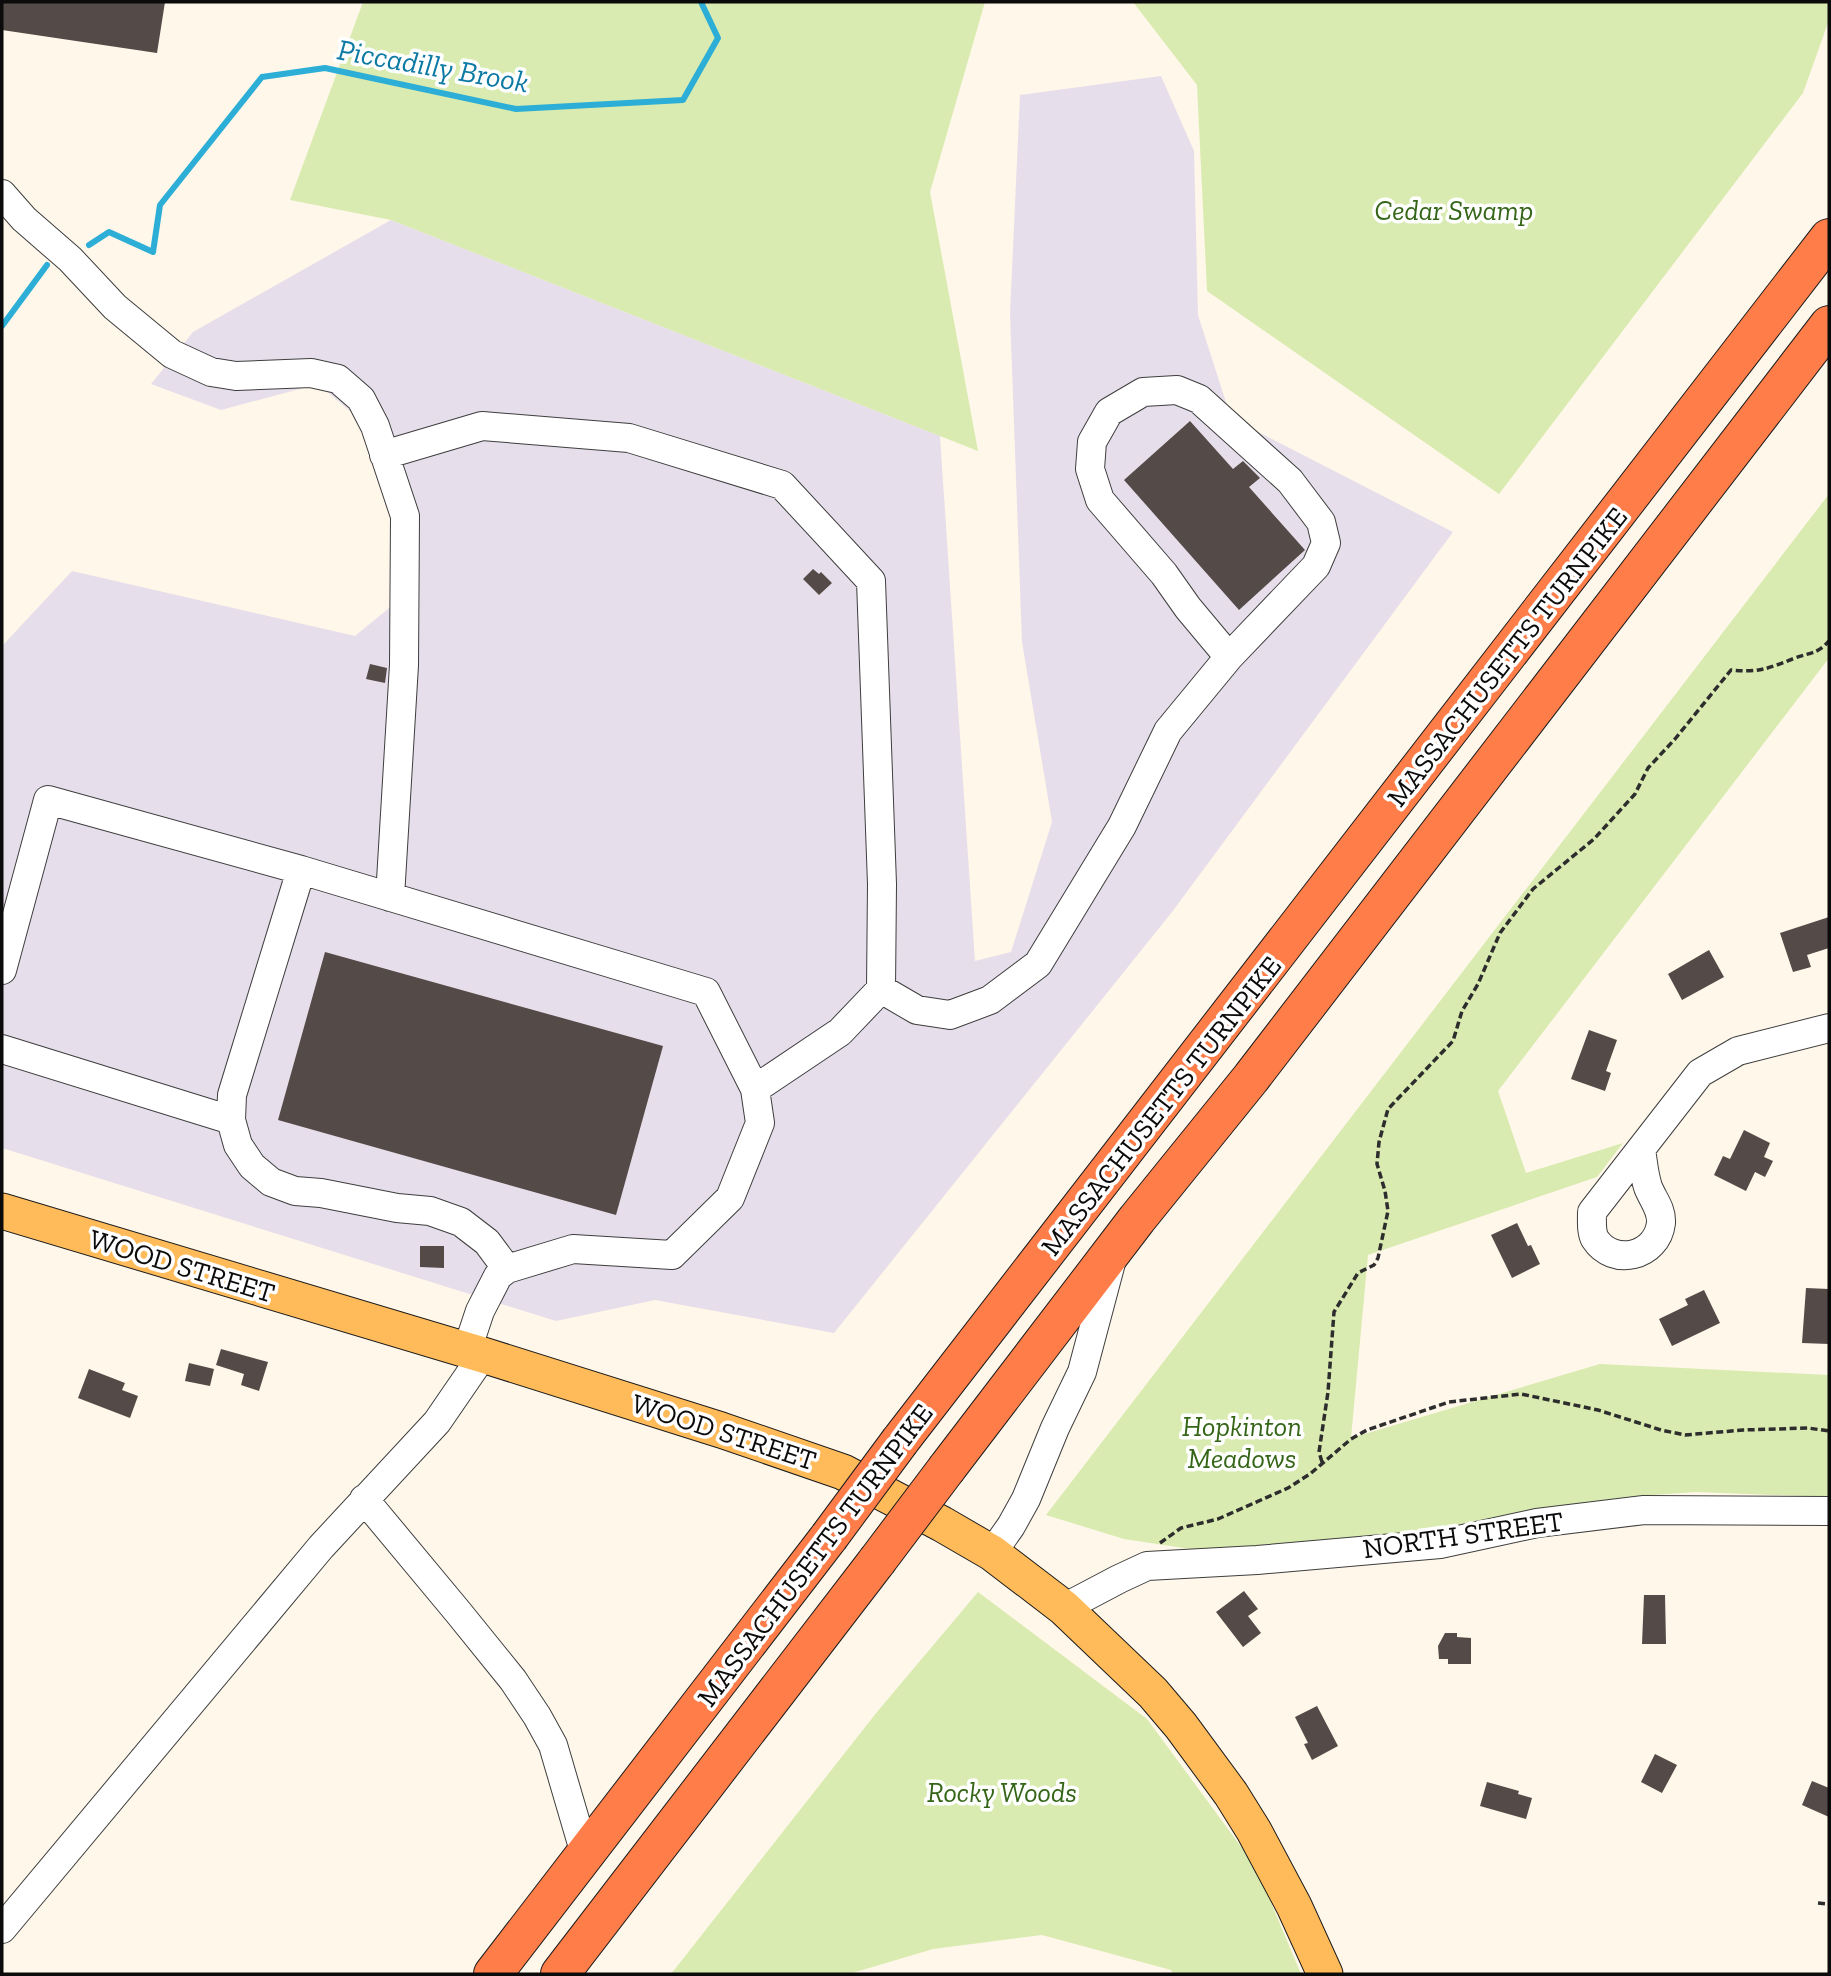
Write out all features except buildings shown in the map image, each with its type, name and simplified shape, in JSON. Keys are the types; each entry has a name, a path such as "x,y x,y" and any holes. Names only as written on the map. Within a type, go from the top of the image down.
{"highway":[{"name":"MASSACHUSETTS TURNPIKE","path":"493,1974 900,1441 1829,238"},
{"name":"MASSACHUSETTS TURNPIKE","path":"560,1974 1114,1248 1251,1078 1829,325"}],"main road":[{"name":"WOOD STREET","path":"2,1211 475,1352 721,1430 843,1472 992,1553 1064,1608 1153,1693 1207,1759 1275,1868 1325,1974"}],"street":[{"path":"2,194 24,219 70,259 115,307 172,354 211,372 236,376 311,373 338,379 361,399 375,426 405,516 404,665 390,897"},
{"path":"881,989 917,1010 950,1016 990,1000 1038,964 1122,826 1168,731 1229,657 1316,566 1326,543 1321,523 1290,481 1199,399 1177,390 1143,392 1109,412 1092,442 1090,469 1100,500 1164,574 1229,657"},
{"path":"384,455 482,426 629,438 782,485 871,580 882,884 881,989 840,1032 755,1089"},
{"path":"2,970 48,800 301,870 706,992 755,1089 760,1123 730,1198 672,1255 573,1249 507,1269 498,1276 480,1311 475,1352 436,1422 321,1547 2,1929"},
{"path":"301,870 232,1095 231,1120 238,1145 252,1166 271,1182 295,1191 430,1211 461,1223 487,1242 507,1269"},
{"path":"1641,1150 1700,1073 1738,1051 1829,1028"},
{"path":"2,1049 231,1120"},
{"path":"992,1553 1026,1499 1055,1428 1082,1372 1114,1248"},
{"path":"364,1499 474,1631 513,1680 537,1716 553,1745 585,1854"},
{"name":"NORTH STREET","path":"1064,1608 1118,1578 1147,1566 1257,1560 1440,1544 1537,1523 1644,1510 1829,1511"}],"path":[{"path":"1322,1462 1319,1452 1328,1392 1334,1312 1358,1273 1374,1265 1378,1258 1388,1211 1377,1164 1379,1142 1388,1109 1453,1041 1462,1011 1478,984 1500,933 1532,889 1594,839 1635,794 1648,768 1731,670 1769,669 1797,657 1818,652 1829,641"},
{"path":"1147,1566 1160,1543 1181,1528 1218,1519 1275,1494 1310,1474 1322,1462 1344,1448 1351,1439 1367,1430 1449,1402 1521,1394 1598,1410 1685,1435 1808,1428 1829,1431"},
{"path":"1818,1903 1829,1904"}],"shaded area":[{"path":"1161,76 1194,151 1198,315 1231,418 1453,532 1172,912 834,1333 655,1300 556,1321 2,1148 2,646 72,571 355,636 394,604 401,517 365,424 318,384 221,410 151,384 193,332 391,220 940,436 975,961 1011,952 1052,822 1022,642 1010,314 1020,95"}],"green space":[{"path":"363,2 985,2 930,192 978,451 391,220 290,200"},
{"name":"Cedar Swamp","path":"1133,2 1829,2 1829,20 1803,93 1499,494 1207,291 1197,85"},
{"name":"Hopkinton Meadows","path":"1829,494 1829,658 1498,1091 1526,1173 1623,1143 1597,1177 1368,1255 1351,1438 1600,1364 1829,1375 1829,1497 1696,1492 1653,1495 1531,1511 1458,1526 1309,1545 1197,1550 1124,1539 1046,1515"},
{"name":"Rocky Woods","path":"978,1592 1147,1719 1256,1867 1301,1974 1173,1974 1171,1970 1042,1935 933,1949 849,1974 671,1974 877,1712"}],"waterway":[{"name":"Piccadilly Brook","path":"89,245 109,232 153,252 160,205 262,77 325,68 516,109 683,100 718,38 701,2"},
{"name":"Piccadilly Brook","path":"2,326 47,265"}]}
